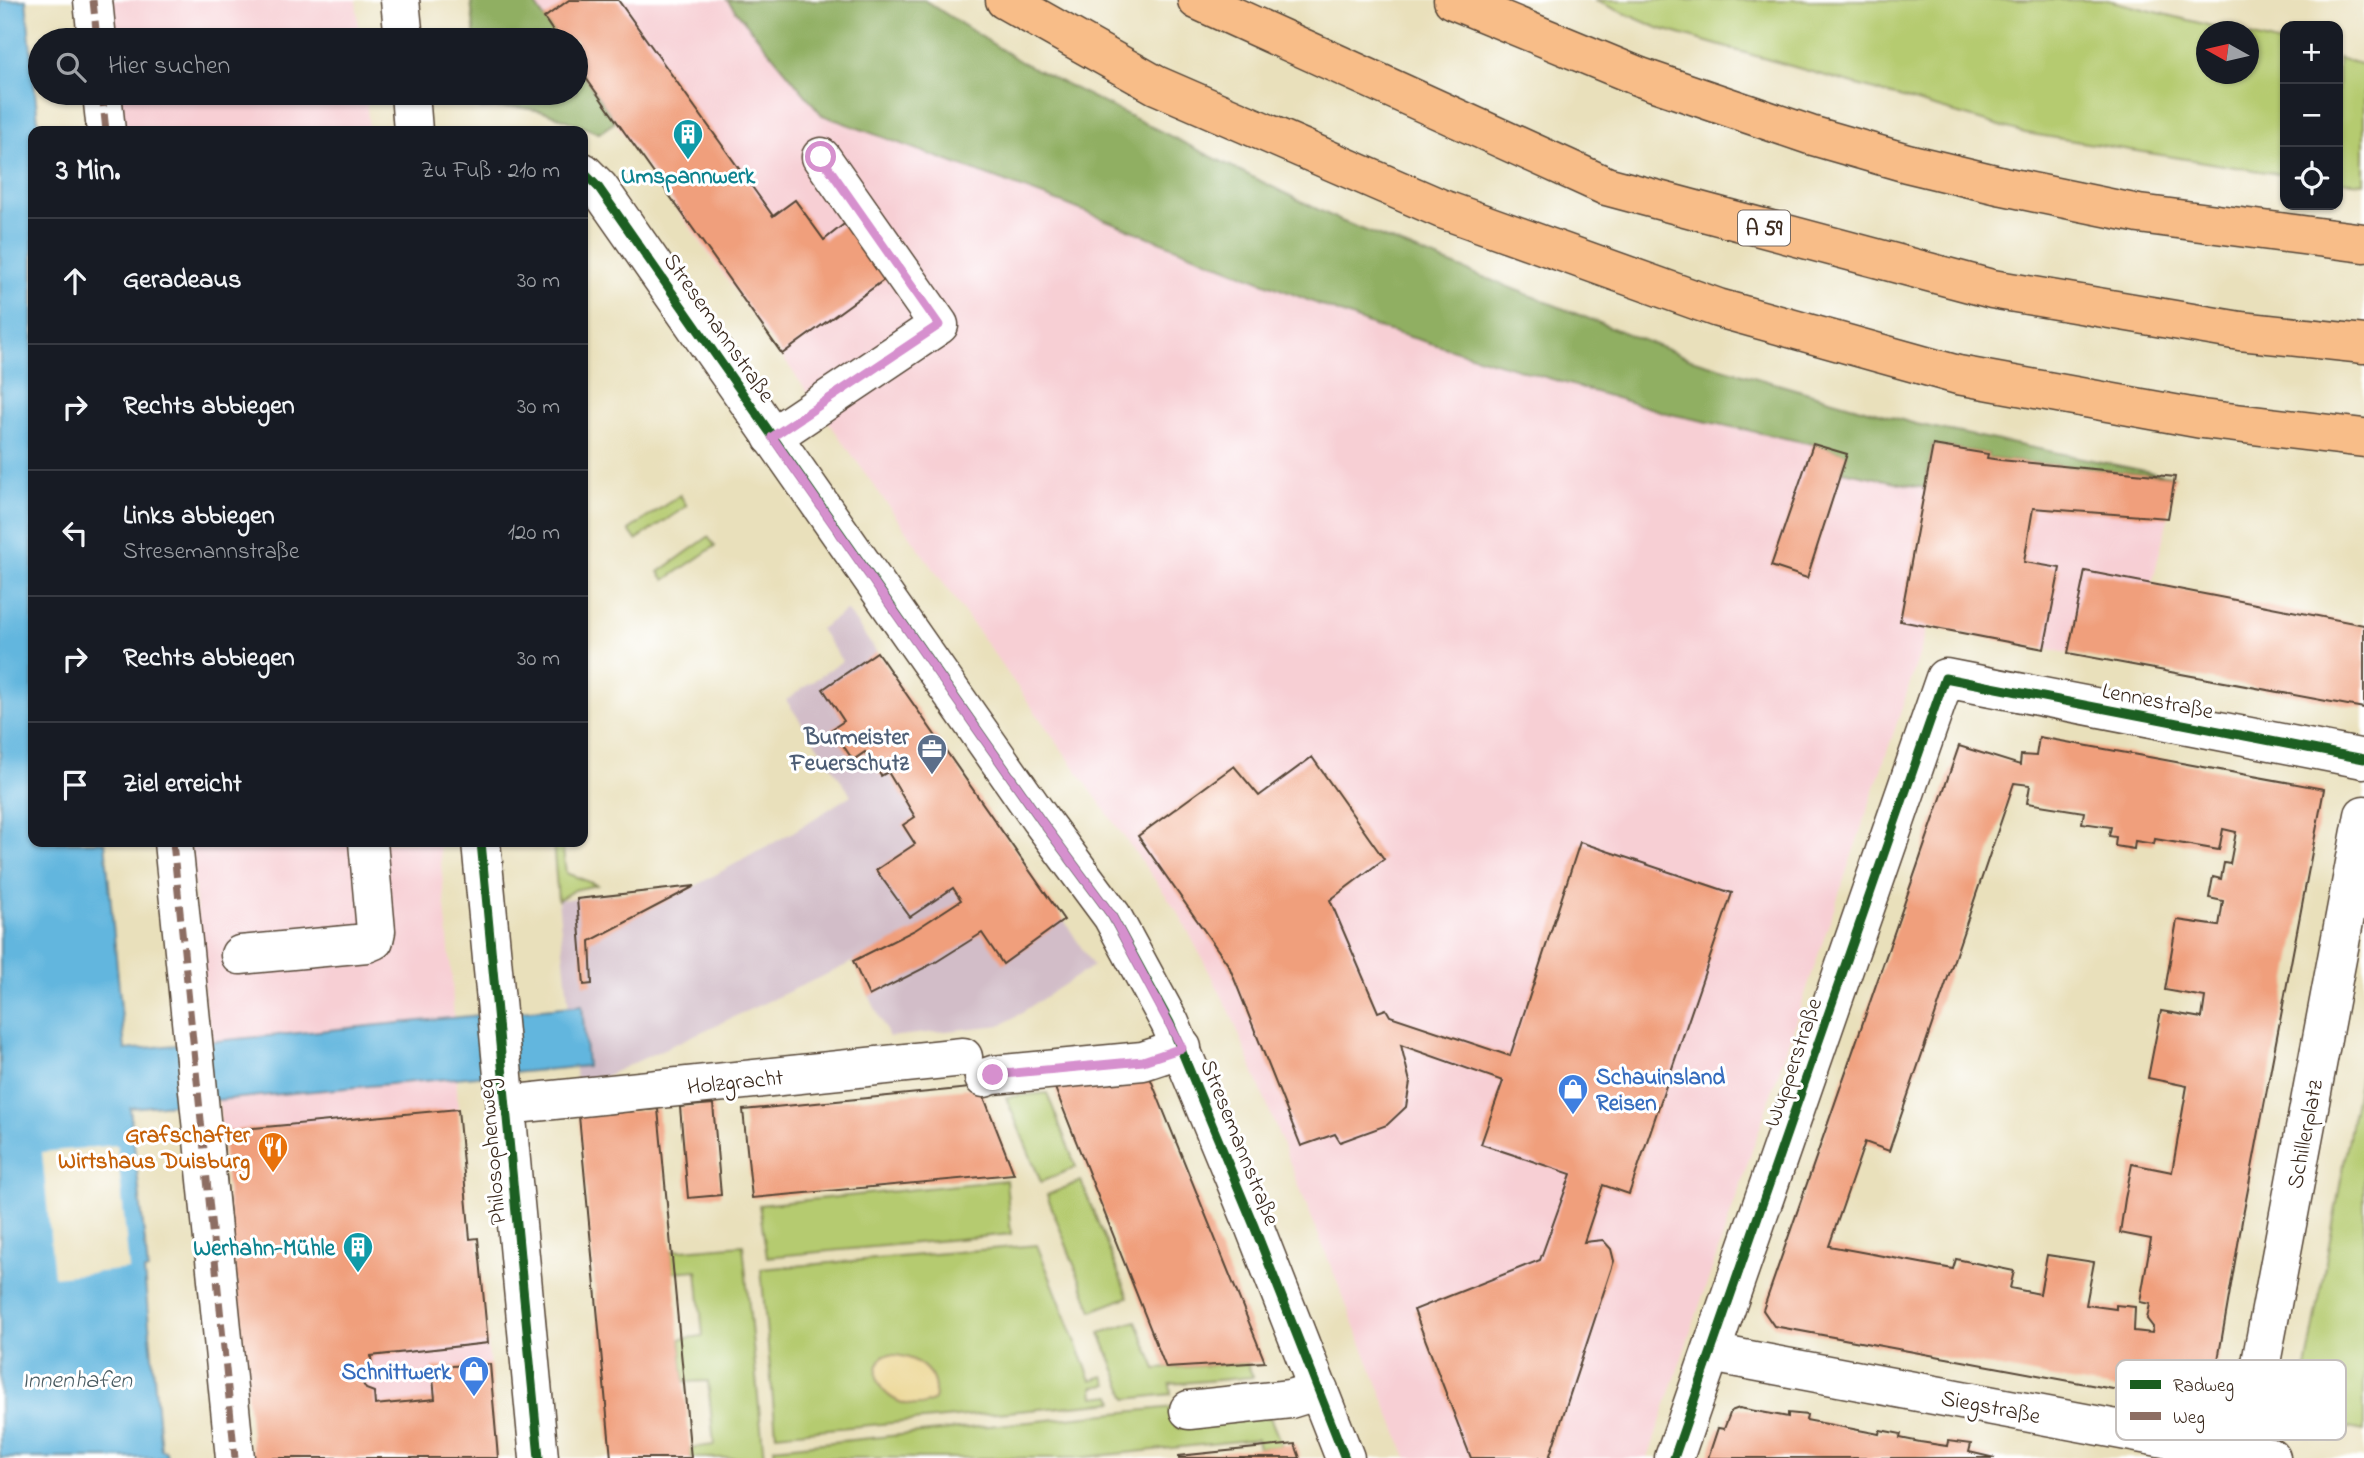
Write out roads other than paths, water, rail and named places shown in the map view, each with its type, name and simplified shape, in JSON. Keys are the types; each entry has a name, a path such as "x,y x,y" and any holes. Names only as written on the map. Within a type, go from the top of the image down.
{"highway":[{"path":"1005,0 1156,85 1441,209 1718,308 1958,375 2202,419 2364,438"},
{"name":"A 59","path":"1197,0 1606,186 1992,289 2240,331 2364,344"},
{"path":"1453,0 1640,77 1810,135 1907,163 2138,214 2364,243"}],"street":[{"path":"93,0 96,28"},
{"path":"400,0 403,28"},
{"path":"103,105 105,126"},
{"path":"411,105 413,126"},
{"path":"772,437 939,325 821,157"},
{"name":"Stresemannstraße","path":"588,177 599,188 1040,819 1112,916 1182,1048 1345,1458"},
{"name":"Lennestraße","path":"1945,678 2364,759"},
{"name":"Wupperstraße","path":"1674,1458 1945,678"},
{"name":"Schillerplatz","path":"2274,1360 2364,815"},
{"path":"174,847 235,1458"},
{"path":"240,955 367,943 374,940 376,931 368,847"},
{"name":"Philosophenweg","path":"482,847 540,1458"},
{"name":"Holzgracht","path":"506,1096 696,1094 974,1068 993,1075 1143,1061 1182,1048"},
{"name":"Siegstraße","path":"1711,1353 2116,1429"},
{"path":"1189,1410 1290,1399 1319,1390"},
{"name":"Siegstraße","path":"2178,1440 2258,1455"}],"water":[{"name":"Innenhafen","path":"0,0 26,0 29,28 28,105 36,105 39,126 28,126 28,847 105,847 125,1050 582,1005 587,1066 130,1108 148,1270 144,1271 161,1450 166,1451 167,1458 0,1458"}],"place":[{"name":"Umspannwerk","path":"688,161"},
{"name":"Burmeister Feuerschutz","path":"932,776"},
{"name":"Schauinsland Reisen","path":"1573,1116"},
{"name":"Grafschafter Wirtshaus Duisburg","path":"273,1174"},
{"name":"Werhahn-Mühle","path":"358,1274"},
{"name":"Schnittwerk","path":"474,1398"}]}
